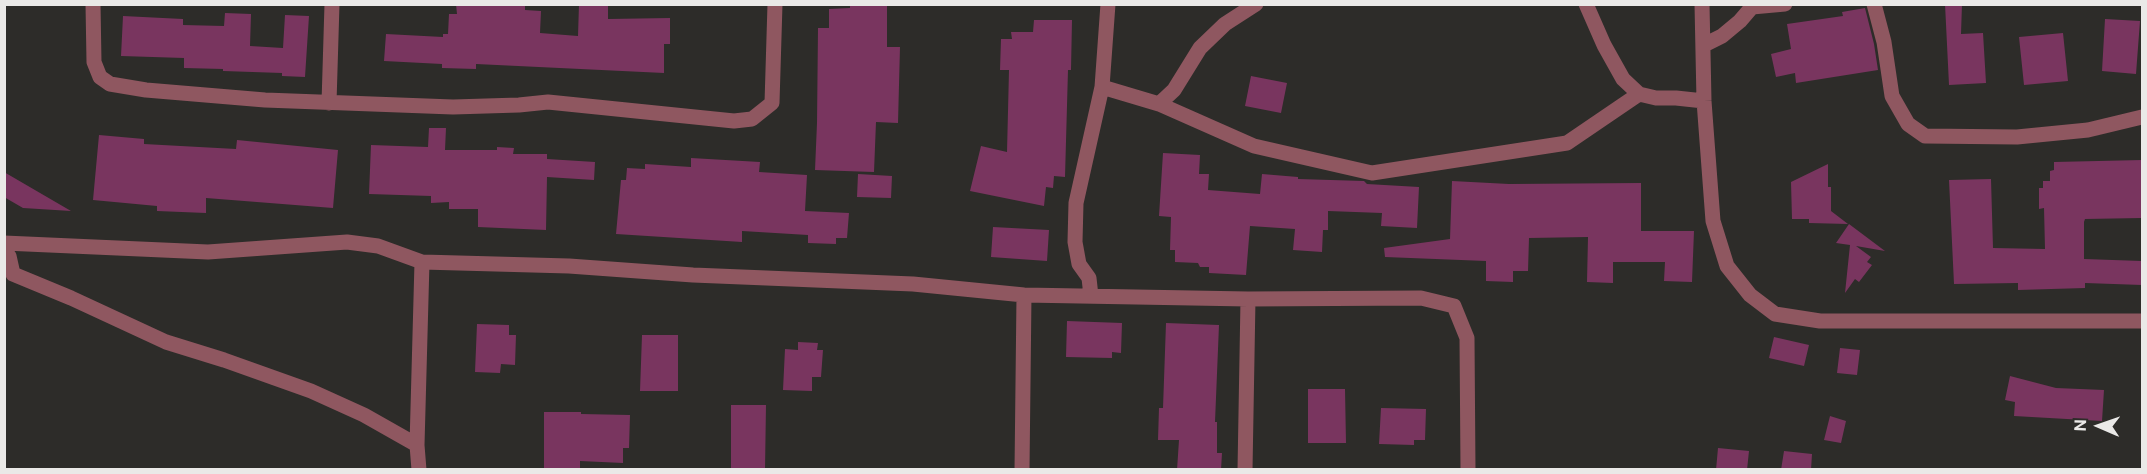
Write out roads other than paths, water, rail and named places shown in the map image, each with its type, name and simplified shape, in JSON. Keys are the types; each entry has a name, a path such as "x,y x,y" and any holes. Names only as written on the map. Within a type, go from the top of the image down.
{"street":[{"path":"93,4 94,62 100,77 110,84 146,90 329,103 453,107 548,102 734,121 752,119 772,103 775,4"},
{"path":"329,103 332,4"},
{"path":"1090,296 1089,278 1079,264 1075,242 1076,203 1102,87 1108,4"},
{"path":"1159,104 1174,90 1200,48 1225,24 1256,4"},
{"path":"1586,4 1623,80 1639,94 1656,98 1704,101"},
{"path":"1702,4 1704,101 1713,221 1727,266 1750,296 1775,314 1820,321 2142,321"},
{"path":"1704,45 1722,36 1740,21 1751,6 1785,4"},
{"path":"1874,4 1884,42 1892,96 1908,124 1925,136 2017,136 2088,130 2142,117"},
{"path":"1102,87 1159,104 1254,146 1372,172 1567,143 1639,94"},
{"path":"4,243 208,252 347,242 378,246 422,262 569,266 693,275 902,283 1024,295 1248,299 1421,298 1454,306 1467,338 1468,470"},
{"path":"4,251 9,256 9,273 71,298 166,342 312,391 364,415 417,445"},
{"path":"419,470 417,445 422,262"},
{"path":"1022,470 1024,295"},
{"path":"1245,470 1248,299"}]}
